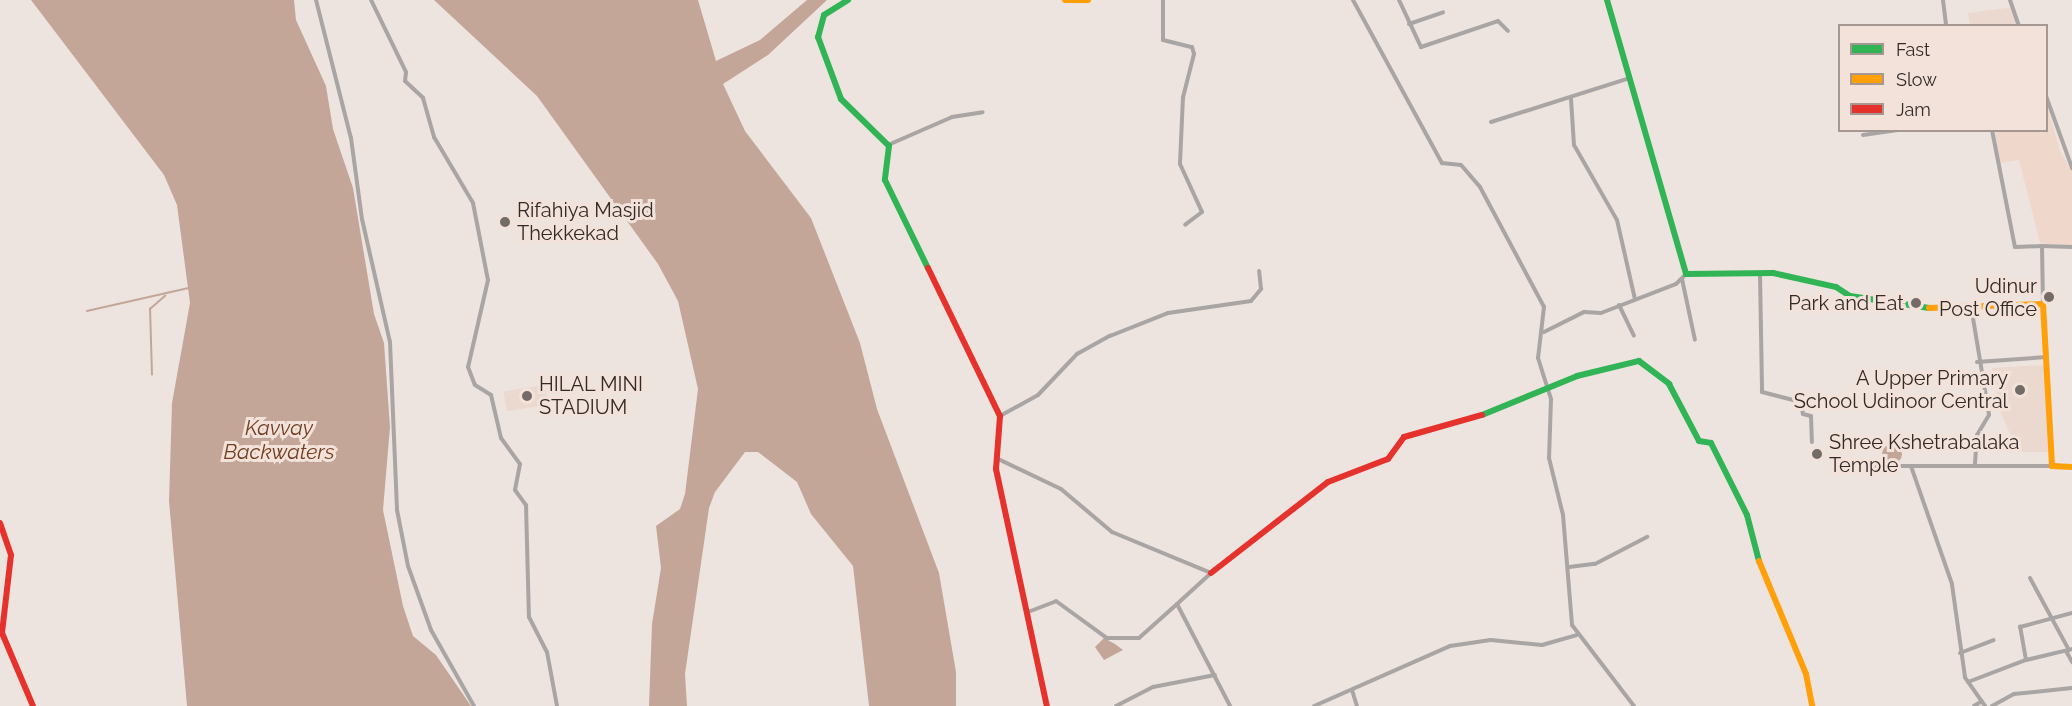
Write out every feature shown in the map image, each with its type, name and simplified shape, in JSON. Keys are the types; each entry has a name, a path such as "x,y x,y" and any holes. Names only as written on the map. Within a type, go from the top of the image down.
{"main road":[{"path":"848,0 824,15 818,37 841,99 888,145 885,180 1000,416 995,458 1047,706"},
{"path":"1065,0 1088,0"},
{"path":"1607,0 1684,276 1760,274 1836,287 1850,296 1930,308 2043,304 2052,466 2072,467"},
{"path":"1211,573 1328,482 1388,459 1404,437 1456,426 1548,387 1639,362 1669,384 1699,441 1711,443 1747,515 1759,561 1806,674 1812,706"},
{"path":"0,523 11,555 2,633 33,706"}],"street":[{"path":"316,0 328,66 351,138 362,219 390,342 397,510 408,566 432,630 474,706"},
{"path":"371,0 406,72 405,81 423,98 434,137 473,203 488,280 468,368 475,385 491,395 501,438 520,464 516,490 526,505 529,617 547,652 557,706"},
{"path":"1162,0 1163,40 1192,47 1194,54 1183,97 1180,164 1202,212 1185,225"},
{"path":"1353,0 1442,163 1466,169 1491,204 1544,307 1544,333 1538,358 1548,387 1549,458 1569,567 1577,635 1634,706"},
{"path":"1399,0 1421,47 1498,21 1508,31"},
{"path":"1943,0 1946,24"},
{"path":"2010,0 2018,24"},
{"path":"1409,24 1443,12"},
{"path":"1491,122 1571,99 1630,77"},
{"path":"1571,99 1574,145 1617,220 1635,299"},
{"path":"2048,102 2072,168"},
{"path":"888,145 952,117 983,112"},
{"path":"1863,135 1885,132"},
{"path":"1992,132 2015,247 2072,248"},
{"path":"2042,246 2043,304"},
{"path":"1000,416 1038,395 1077,354 1110,336 1168,313 1251,301 1261,289 1259,271"},
{"path":"1760,274 1762,393 1801,402 1803,414 1811,416 1812,442"},
{"path":"1544,333 1584,312 1619,305 1684,276 1695,340"},
{"path":"1619,305 1634,336"},
{"path":"1971,306 1977,362 1989,415 1977,435 1975,464"},
{"path":"1977,362 2047,356"},
{"path":"995,458 1061,489 1112,532 1211,573 1139,638 1107,638 1056,601 1028,612"},
{"path":"1835,466 1975,464 2052,466"},
{"path":"1911,466 1952,584 1960,652 1968,682 1985,706"},
{"path":"1569,567 1595,564 1647,537"},
{"path":"2030,578 2054,616 2072,662"},
{"path":"1177,604 1230,706"},
{"path":"2026,660 2020,627 2072,613"},
{"path":"1314,706 1352,690 1387,669 1450,646 1491,640 1542,645 1577,635"},
{"path":"1960,652 1994,640"},
{"path":"1968,682 2026,660 2069,650"},
{"path":"1116,706 1154,687 1215,675"},
{"path":"1992,706 2014,694 2072,688"},
{"path":"1352,690 1357,706"},
{"path":"1974,706 1982,701"}],"shaded area":[{"path":"2013,7 2018,24 1970,24 1968,13"},
{"path":"2048,109 2060,151 2072,171 2072,246 2040,243 2019,160 2000,163 1995,132 2048,132"},
{"name":"A Upper Primary School Udinoor Central","path":"2044,365 2048,452 2018,452 2000,411 1992,368"},
{"name":"HILAL MINI STADIUM","path":"545,385 548,405 507,411 504,392"}],"water":[{"name":"Kavvay Backwaters","path":"31,0 294,0 296,20 326,86 333,129 353,188 374,314 384,343 390,427 383,510 403,606 413,636 436,655 471,706 187,706 169,501 172,403 190,303 177,205 164,175"},
{"path":"434,0 698,0 716,61 760,40 807,0 827,0 768,55 723,84 745,131 811,218 860,343 877,409 939,573 956,672 956,706 869,706 853,566 811,514 797,482 758,452 745,452 715,492 709,508 685,674 687,706 649,706 652,624 661,568 656,526 680,509 685,494 698,389 678,301 658,264 537,96"},
{"path":"1892,444 1899,447 1902,454 1899,461 1892,464 1885,461 1882,454 1885,447"},
{"path":"1104,638 1123,650 1104,660 1095,647"}],"waterway":[{"path":"87,311 189,288"},
{"path":"152,375 150,309 165,296"}],"traffic: fast":[{"path":"848,0 824,15 818,37 841,99 889,146 885,180 928,268"},
{"path":"1607,0 1686,274 1773,273 1836,287 1850,296 1929,308"},
{"path":"1482,415 1577,376 1639,361 1669,384 1699,441 1711,443 1747,515 1759,561"}],"traffic: slow":[{"path":"1065,0 1088,0"},
{"path":"1929,308 2043,304 2052,466 2072,467"},
{"path":"1759,561 1806,674 1812,706"}],"traffic: jam":[{"path":"928,268 1000,416 996,469 1047,706"},
{"path":"1211,573 1328,482 1388,459 1404,437 1482,415"},
{"path":"0,523 11,555 2,633 33,706"}],"place":[{"name":"Rifahiya Masjid Thekkekad","path":"505,222"},
{"name":"Udinur Post Office","path":"2049,297"},
{"name":"Park and Eat","path":"1916,303"},
{"name":"A Upper Primary School Udinoor Central","path":"2020,390"},
{"name":"HILAL MINI STADIUM","path":"527,396"},
{"name":"Shree Kshetrabalaka Temple","path":"1817,454"}]}
